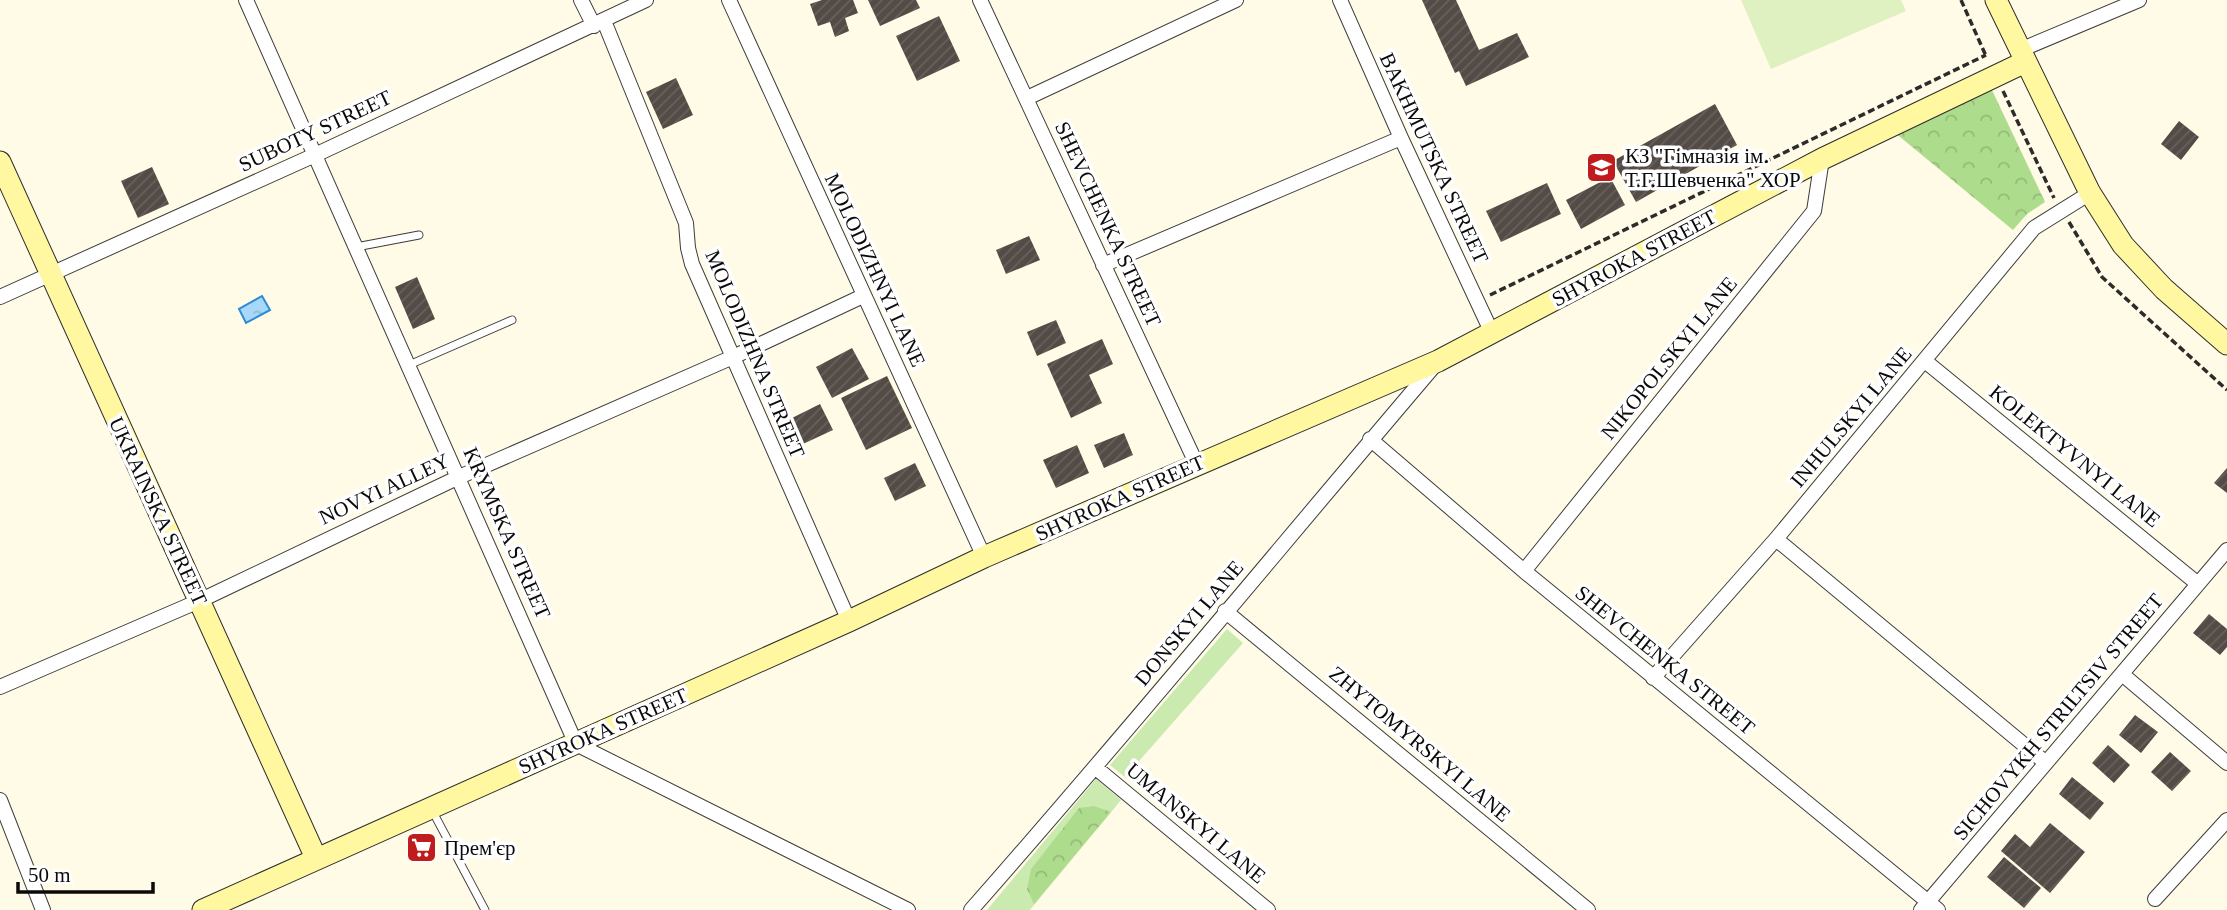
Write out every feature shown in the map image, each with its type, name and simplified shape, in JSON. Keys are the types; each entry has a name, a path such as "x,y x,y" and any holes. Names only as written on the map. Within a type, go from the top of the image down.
{"street":[{"name":"KRYMSKA STREET","path":"246,0 460,477 576,744"},
{"name":"MOLODIZHNA STREET","path":"581,0 599,23 686,223 689,256 849,621"},
{"name":"SUBOTY STREET","path":"0,297 314,155 646,0"},
{"name":"MOLODIZHNYI LANE","path":"729,0 984,558"},
{"name":"SHEVCHENKA STREET","path":"980,0 1197,465"},
{"path":"1027,98 1236,0"},
{"name":"BAKHMUTSKA STREET","path":"1340,0 1492,333"},
{"path":"1996,0 2090,193 2123,245 2164,289 2227,344"},
{"name":"SHYROKA STREET","path":"203,910 984,558 1438,361 1822,159 1996,77 2022,56 2139,0"},
{"path":"1103,265 1401,138"},
{"name":"NIKOPOLSKYI LANE","path":"1524,571 1814,211 1822,159"},
{"name":"UKRAINSKA STREET","path":"0,162 316,858"},
{"name":"INHULSKYI LANE","path":"1653,678 1776,539 2034,228 2090,193"},
{"name":"NOVYI ALLEY","path":"0,687 199,601 460,477 733,357 863,296"},
{"name":"DONSKYI LANE","path":"971,910 1096,768 1438,361"},
{"name":"KOLEKTYVNYI LANE","path":"1925,361 2198,584"},
{"name":"SHEVCHENKA STREET","path":"1370,439 1524,571 1929,907"},
{"path":"1776,539 2046,763"},
{"name":"SICHOVYKH STRILTSIV STREET","path":"1929,907 2046,763 2227,550"},
{"name":"ZHYTOMYRSKYI LANE","path":"1226,611 1588,910"},
{"path":"2122,674 2227,763"},
{"path":"576,744 908,910"},
{"name":"UMANSKYI LANE","path":"1096,768 1268,910"},
{"path":"0,800 43,910"},
{"path":"2155,900 2227,820"}],"lane":[{"path":"356,247 419,235"},
{"path":"409,365 512,320"},
{"path":"431,808 485,910"}],"path":[{"path":"1961,0 2052,195 2102,277 2227,390"},
{"path":"1477,301 1986,55"}],"green space":[{"path":"1741,0 1901,0 1906,11 1771,69"},
{"path":"1991,88 2045,202 2027,214 2013,230 1894,132"},
{"path":"1227,629 1243,643 1125,777 1110,765"},
{"path":"1096,779 1121,800 1030,910 987,910"},
{"path":"1094,806 1111,812 1034,904 1027,889 1031,869 1079,808"}],"water":[{"path":"262,296 270,310 246,323 239,309"}],"building":[{"path":"822,0 853,0 858,13 845,18 849,31 835,37 830,22 818,26 810,4"},
{"path":"868,0 916,0 920,8 880,26"},
{"path":"1422,0 1456,0 1479,50 1517,33 1529,57 1466,86 1459,71 1455,73"},
{"path":"939,16 960,61 917,81 896,36"},
{"path":"676,78 693,115 663,129 646,92"},
{"path":"1715,104 1737,145 1636,202 1613,161"},
{"path":"2179,121 2199,137 2181,160 2161,144"},
{"path":"152,167 169,204 138,218 121,181"},
{"path":"1610,177 1625,205 1581,229 1566,200"},
{"path":"1547,183 1561,214 1501,242 1486,211"},
{"path":"1029,236 1040,260 1006,274 996,250"},
{"path":"417,277 435,319 413,329 395,287"},
{"path":"1056,320 1066,343 1037,356 1027,332"},
{"path":"1102,339 1113,364 1089,375 1102,403 1071,418 1047,364"},
{"path":"852,348 869,379 832,398 816,367"},
{"path":"887,376 912,428 866,450 841,398"},
{"path":"820,404 833,430 803,444 790,419"},
{"path":"1124,433 1133,455 1104,468 1094,445"},
{"path":"1077,445 1089,473 1056,488 1043,460"},
{"path":"915,463 926,486 895,501 884,478"},
{"path":"2227,468 2227,493 2214,483"},
{"path":"2209,614 2227,629 2227,647 2220,655 2193,633"},
{"path":"2135,715 2158,732 2141,753 2119,735"},
{"path":"2108,745 2130,765 2114,783 2092,763"},
{"path":"2170,752 2191,771 2172,791 2151,772"},
{"path":"2072,777 2104,803 2090,820 2059,794"},
{"path":"2050,823 2085,852 2050,893 2001,851 2015,834 2030,847"},
{"path":"2004,857 2041,888 2024,908 1987,877"}],"place":[{"name":"КЗ \"Гімназія ім. Т.Г.Шевченка\" ХОР","path":"1602,168"},
{"name":"Прем'єр","path":"421,848"}]}
